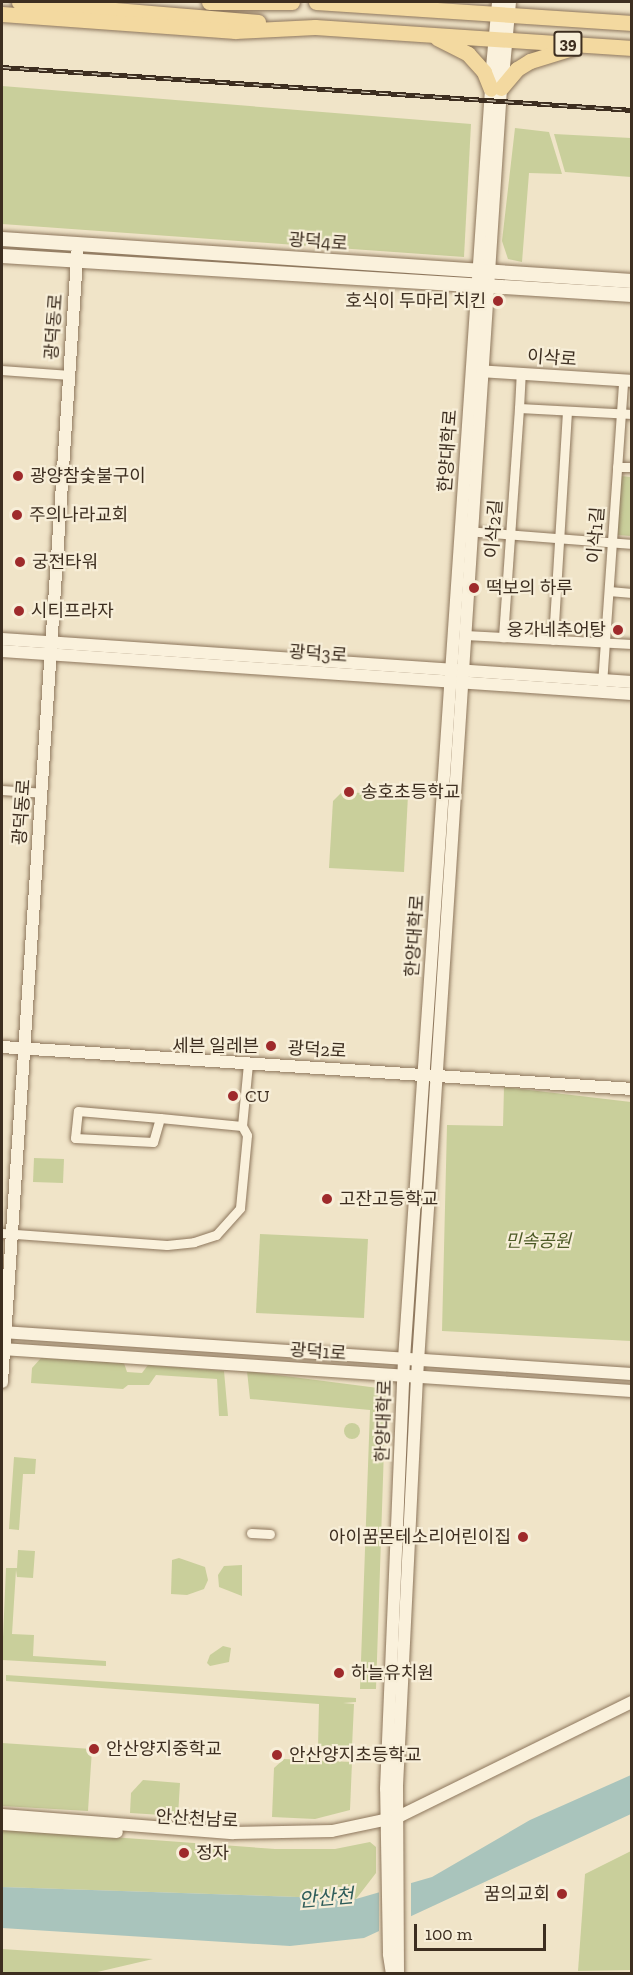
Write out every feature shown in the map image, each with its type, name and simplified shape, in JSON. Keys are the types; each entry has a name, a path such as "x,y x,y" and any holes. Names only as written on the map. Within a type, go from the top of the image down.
{"main road":[{"name":"39","path":"19,2 315,27 632,48"},
{"path":"209,2 292,2"},
{"path":"316,2 450,10 506,7"},
{"path":"450,10 470,2"},
{"name":"39","path":"506,7 578,19 632,23"},
{"name":"한양대학로","path":"496,88 499,40 506,7"},
{"path":"2,14 235,31 315,27"},
{"path":"432,35 468,54 496,88 517,69 531,61 583,45"},
{"name":"광덕4로","path":"2,239 632,281"},
{"name":"광덕4로","path":"2,256 632,296"}],"street":[{"name":"한양대학로","path":"394,1952 393,1819 410,1377 405,1359 429,1073 466,531 484,371 483,287 496,88"},
{"name":"광덕동로","path":"2,1382 6,1233 24,1048 78,245"},
{"name":"한양대학로","path":"457,676 465,635 471,370 483,287"},
{"path":"2,370 69,375"},
{"name":"이삭로","path":"471,370 627,381"},
{"name":"이삭2길","path":"503,637 521,374"},
{"name":"이삭1길","path":"603,686 621,414 627,381"},
{"path":"519,408 632,414"},
{"path":"553,640 567,411"},
{"path":"617,466 632,468"},
{"path":"466,531 632,544"},
{"path":"609,591 632,593"},
{"path":"465,635 632,644"},
{"name":"광덕3로","path":"2,639 51,649"},
{"name":"광덕3로","path":"2,651 51,649 457,676 603,686 632,694"},
{"name":"광덕3로","path":"603,686 632,682"},
{"path":"2,790 41,793"},
{"name":"광덕2로","path":"2,1047 248,1064 429,1073 632,1089"},
{"path":"6,1233 167,1245 194,1242 216,1234 240,1208 248,1135 242,1126 248,1064"},
{"name":"한양대학로","path":"410,1377 418,1359 429,1073"},
{"path":"160,1118 153,1142 75,1138 78,1111 160,1118 242,1126"},
{"name":"광덕1로","path":"3,1332 632,1374"},
{"name":"광덕1로","path":"3,1349 632,1391"},
{"path":"251,1533 270,1534"},
{"name":"안산천남로","path":"2,1824 292,1842 333,1839 367,1830 393,1819 632,1702"},
{"name":"안산천남로","path":"2,1815 292,1834 393,1819"},
{"path":"392,1974 394,1952"},
{"path":"394,1952 398,1974"}],"green space":[{"path":"2,86 471,124 464,257 2,224"},
{"path":"515,128 549,132 562,174 529,173 522,262 508,259 502,241"},
{"path":"554,134 631,138 631,177 565,172"},
{"path":"621,476 631,477 631,536 617,535"},
{"path":"342,792 408,795 404,872 329,868 333,801"},
{"name":"민속공원","path":"504,1087 631,1102 631,1341 442,1331 447,1125 503,1126"},
{"path":"34,1158 64,1159 63,1183 33,1182"},
{"path":"260,1234 368,1239 364,1318 256,1313"},
{"path":"41,1358 124,1363 127,1372 142,1373 148,1365 224,1371 228,1416 219,1416 217,1379 156,1375 149,1385 128,1385 123,1389 31,1383 32,1368"},
{"path":"247,1371 386,1389 376,1689 360,1689 370,1410 250,1399"},
{"path":"349,1423 355,1423 360,1431 358,1437 349,1439 344,1434 344,1428"},
{"path":"14,1457 36,1459 35,1474 23,1474 19,1530 9,1529"},
{"path":"18,1550 35,1551 33,1578 17,1577 16,1570 12,1634 34,1635 33,1656 106,1661 106,1666 2,1660 6,1568 17,1568"},
{"path":"179,1558 205,1567 208,1580 204,1589 187,1595 171,1594 172,1560"},
{"path":"242,1565 242,1596 219,1587 218,1575 224,1566"},
{"path":"223,1646 231,1648 229,1662 210,1666 207,1663 210,1655"},
{"path":"6,1675 356,1698 356,1702 343,1703 354,1704 352,1747 318,1746 319,1704 6,1681"},
{"path":"2,1743 92,1749 88,1811 2,1806"},
{"path":"284,1759 352,1762 350,1810 315,1819 272,1817 274,1768"},
{"path":"143,1780 180,1783 178,1816 130,1813 131,1793"},
{"path":"2,1829 275,1849 335,1849 370,1842 376,1847 376,1873 356,1899 2,1887"},
{"path":"631,1851 631,1970 578,1971 585,1874"},
{"path":"2,1949 153,1959 93,1973 2,1973"}],"water":[{"name":"안산천","path":"631,1775 631,1814 364,1938 290,1946 2,1928 2,1887 356,1899 432,1877 530,1820"}],"pier":[{"path":"411,1880 411,1922 379,1935 379,1889"}],"railway":[{"path":"2,67 632,110"}],"place":[{"name":"호식이 두마리 치킨","path":"498,301"},
{"name":"광양참숯불구이","path":"18,476"},
{"name":"주의나라교회","path":"17,515"},
{"name":"궁전타워","path":"20,562"},
{"name":"떡보의 하루","path":"474,588"},
{"name":"시티프라자","path":"19,611"},
{"name":"웅가네추어탕","path":"618,630"},
{"name":"송호초등학교","path":"349,792"},
{"name":"세븐 일레븐","path":"271,1046"},
{"name":"CU","path":"233,1096"},
{"name":"고잔고등학교","path":"327,1199"},
{"name":"아이꿈몬테소리어린이집","path":"523,1537"},
{"name":"하늘유치원","path":"339,1673"},
{"name":"안산양지중학교","path":"94,1749"},
{"name":"안산양지초등학교","path":"277,1755"},
{"name":"정자","path":"184,1853"},
{"name":"꿈의교회","path":"562,1894"}]}
